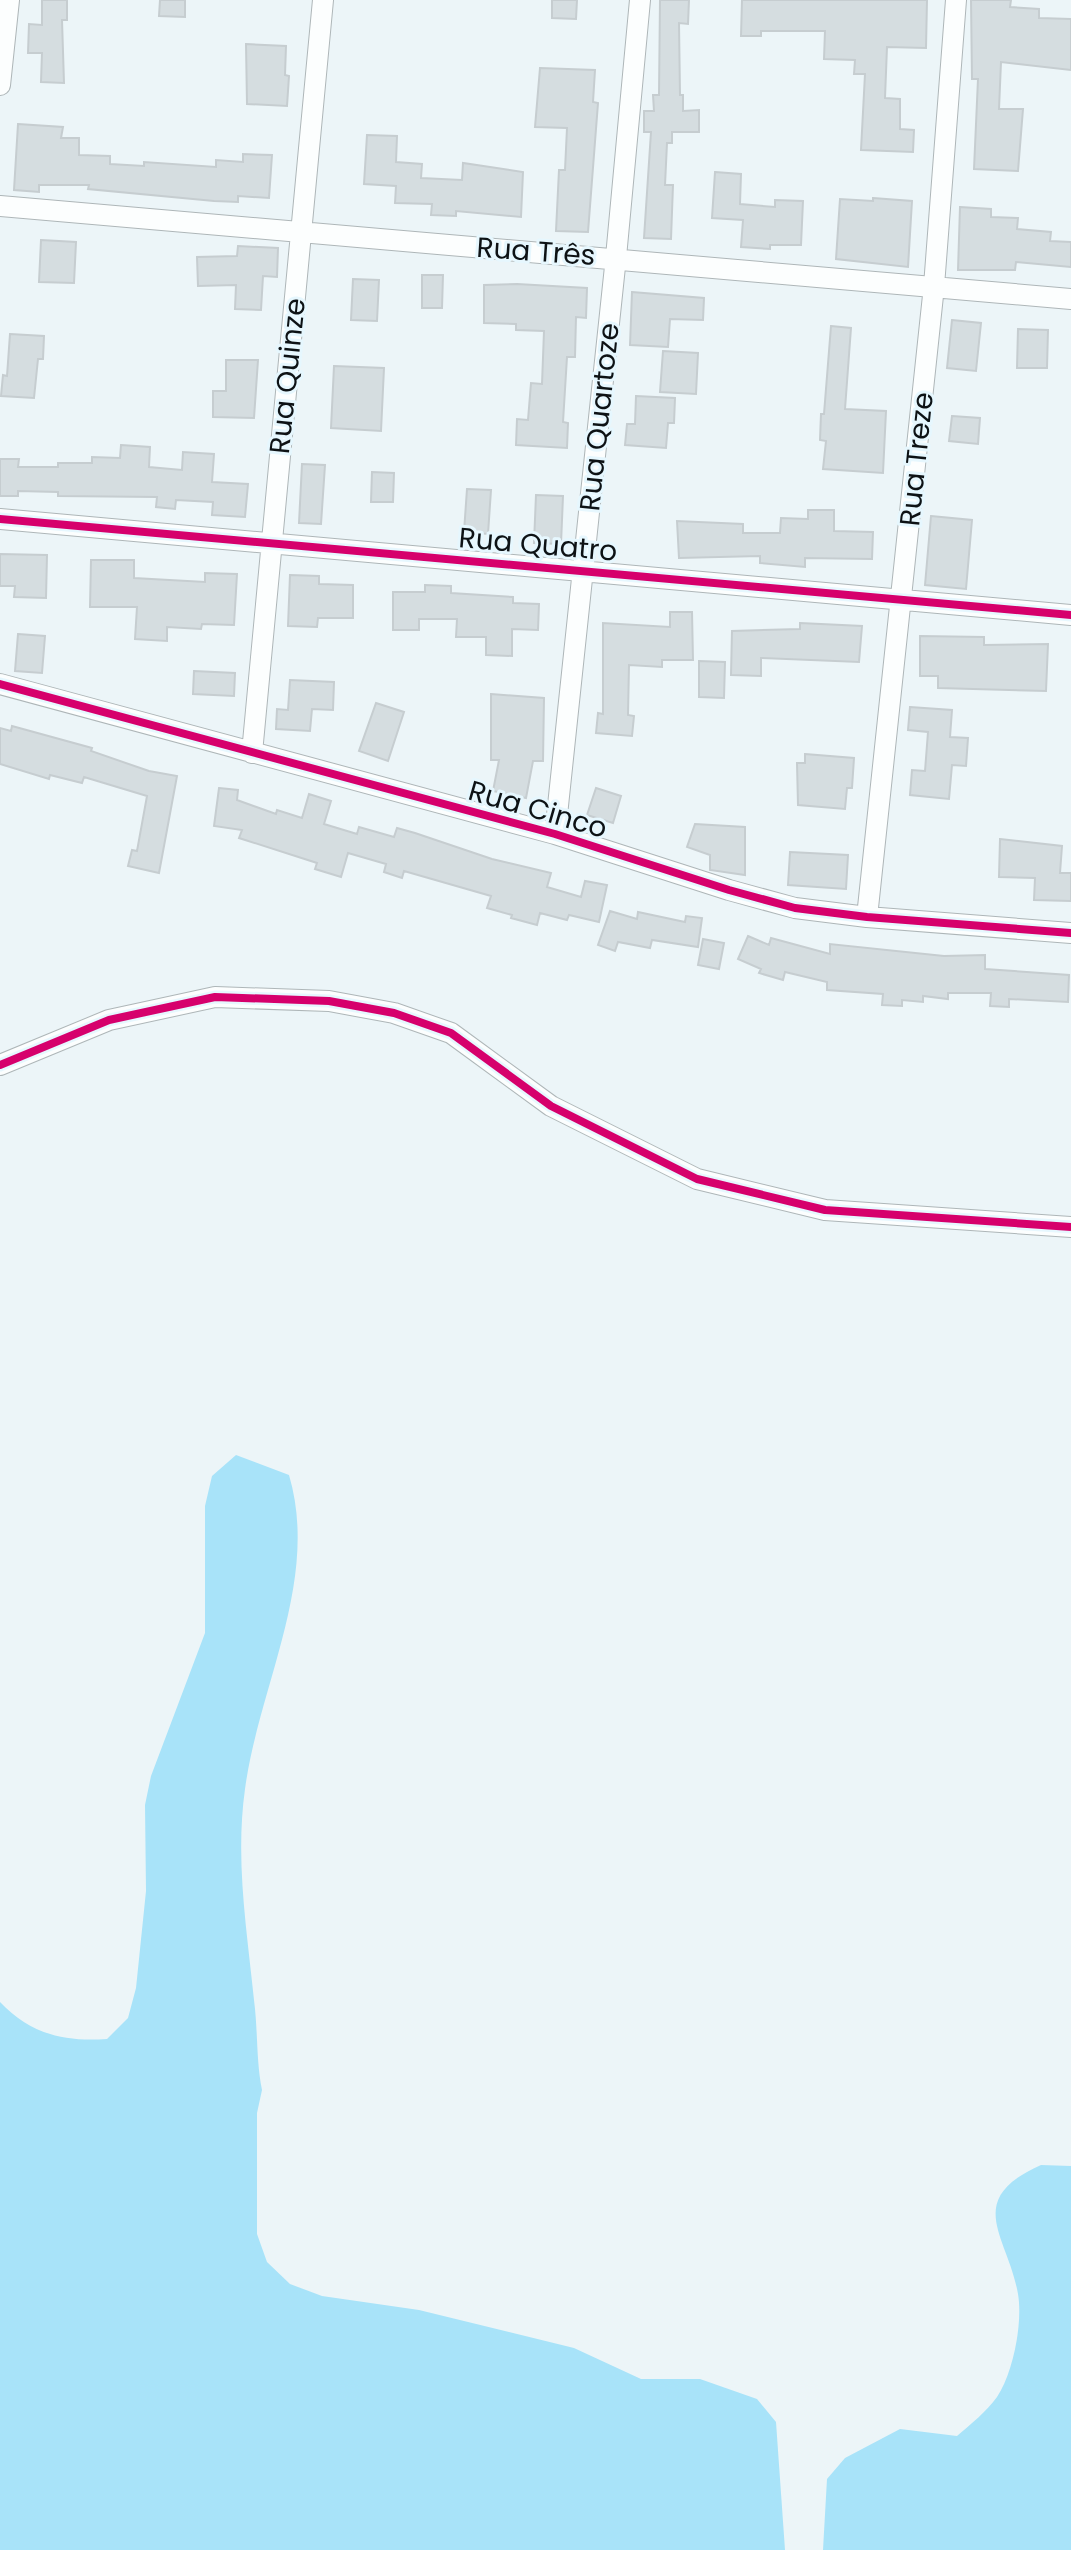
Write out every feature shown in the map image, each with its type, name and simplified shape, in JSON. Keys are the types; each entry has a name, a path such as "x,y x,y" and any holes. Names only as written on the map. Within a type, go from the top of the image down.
{"street":[{"path":"0,85 9,0"},
{"name":"Rua Quinze","path":"252,753 323,0"},
{"name":"Rua Quartoze","path":"555,834 640,0"},
{"name":"Rua Treze","path":"867,917 934,286 956,0"},
{"name":"Rua Três","path":"0,206 616,257 1071,299"},
{"name":"Rua Quatro","path":"0,519 1071,615"},
{"name":"Rua Cinco","path":"0,684 555,834 757,899 867,917 1071,933"},
{"path":"0,1065 109,1020 215,997 329,1001 394,1013 451,1033 551,1106 697,1179 825,1210 1071,1227"}],"shaded area":[{"path":"236,1455 289,1475 297,1514 297,1554 292,1593 252,1750 242,1816 243,1895 262,2090 257,2113 257,2234 267,2262 290,2284 322,2296 419,2310 574,2348 641,2379 700,2379 757,2399 776,2422 785,2550 0,2550 0,2002 36,2029 76,2039 107,2039 128,2018 136,1988 146,1891 145,1805 151,1776 205,1633 205,1506 212,1476"},
{"path":"1041,2165 1071,2166 1071,2550 823,2550 827,2479 845,2458 900,2429 957,2436 983,2413 1003,2387 1018,2333 1019,2306 1013,2273 996,2221 996,2206 1003,2192 1017,2178"}],"building":[{"path":"42,0 67,0 67,20 62,20 64,83 41,82 42,53 28,53 29,24 42,25"},
{"path":"160,0 185,0 185,17 159,16"},
{"path":"552,0 577,0 576,19 552,18"},
{"path":"660,0 689,0 688,24 679,23 680,95 683,95 683,111 699,110 699,132 672,132 672,143 667,143 665,185 673,185 671,239 644,238 651,132 644,132 644,111 654,111 653,95 659,95"},
{"path":"742,0 927,0 926,48 887,47 885,98 900,99 900,129 914,130 913,152 861,150 865,74 854,74 855,60 824,59 825,31 761,31 761,36 741,36"},
{"path":"971,0 1011,0 1010,7 1039,9 1039,18 1071,19 1071,70 1001,62 999,109 1023,109 1018,171 974,169 978,79 972,79"},
{"path":"246,44 286,46 285,75 289,76 287,106 247,104"},
{"path":"540,68 595,70 593,102 598,103 588,232 556,231 559,170 565,170 567,128 535,127"},
{"path":"18,124 63,127 61,138 79,138 79,155 110,156 110,164 144,166 144,162 216,167 216,160 243,162 243,154 272,155 269,198 238,196 238,202 214,201 88,189 89,185 39,185 39,192 14,190"},
{"path":"367,135 397,136 396,162 422,164 421,178 462,180 463,163 523,172 521,217 456,211 456,216 431,215 432,204 395,203 396,186 364,184"},
{"path":"715,172 741,174 740,204 775,207 775,200 803,201 801,245 770,245 770,249 741,247 743,220 712,218"},
{"path":"873,198 912,201 908,267 836,259 840,199 873,201"},
{"path":"960,207 991,209 991,217 1018,218 1017,229 1051,232 1050,241 1071,242 1071,267 1016,262 1015,270 958,270"},
{"path":"41,240 76,242 74,283 39,282"},
{"path":"238,246 278,248 277,277 263,276 261,310 235,309 236,285 198,286 197,257 237,256"},
{"path":"422,275 443,275 442,308 422,308"},
{"path":"353,279 379,280 377,321 351,320"},
{"path":"484,285 587,288 586,318 576,317 575,357 567,357 563,422 568,423 567,448 516,445 517,419 528,420 531,383 542,384 544,331 516,330 516,324 484,323"},
{"path":"632,292 704,298 703,320 670,319 668,347 630,345"},
{"path":"952,320 981,323 976,371 947,368"},
{"path":"831,326 851,328 845,409 886,411 883,473 823,469 826,441 820,440 821,414 824,414"},
{"path":"1018,329 1048,330 1047,368 1017,368"},
{"path":"10,334 44,336 43,359 38,359 34,398 1,396 3,375 7,376"},
{"path":"663,351 698,353 696,394 660,392"},
{"path":"226,360 258,360 254,418 213,417 213,391 226,391"},
{"path":"334,366 384,368 381,431 331,428"},
{"path":"636,396 675,398 674,423 668,423 666,448 625,445 627,424 635,424"},
{"path":"952,416 980,418 978,444 949,441"},
{"path":"121,445 150,447 149,467 182,470 183,452 214,454 212,482 248,484 245,517 212,515 213,502 176,500 175,509 156,507 157,497 58,496 58,492 18,491 18,496 0,496 0,459 19,459 18,467 58,467 58,463 92,463 92,457 120,458"},
{"path":"302,464 325,465 321,524 299,523"},
{"path":"372,472 394,473 393,502 371,502"},
{"path":"467,489 491,490 488,534 464,532"},
{"path":"536,495 563,496 561,544 534,543"},
{"path":"808,510 834,510 834,531 873,532 872,559 805,558 805,567 760,563 760,556 679,558 677,521 743,524 743,533 780,533 781,518 808,519"},
{"path":"931,516 972,520 966,589 925,585"},
{"path":"0,554 47,555 46,598 14,597 15,586 0,586"},
{"path":"91,560 134,560 134,578 205,582 205,573 237,574 234,625 202,624 201,629 167,627 167,641 135,639 137,607 90,607"},
{"path":"290,575 319,576 319,584 353,585 353,618 318,618 317,627 288,626"},
{"path":"425,585 451,586 451,593 513,597 513,603 539,604 538,630 512,629 512,656 486,655 486,637 456,637 457,619 419,619 419,630 393,630 393,592 425,592"},
{"path":"670,612 692,612 693,660 662,660 662,667 629,665 628,715 634,716 632,736 596,733 598,713 603,714 603,623 670,627"},
{"path":"800,623 862,626 859,662 761,658 761,676 731,675 732,631 800,629"},
{"path":"18,634 45,636 42,673 15,671"},
{"path":"920,636 984,637 984,645 1048,644 1046,691 938,688 938,676 920,676"},
{"path":"699,661 725,662 724,698 699,697"},
{"path":"194,671 235,673 234,696 193,694"},
{"path":"290,680 334,682 333,710 312,709 310,731 276,729 277,709 288,710"},
{"path":"491,694 544,698 543,761 533,761 526,798 493,791 499,760 491,760"},
{"path":"376,703 404,712 388,761 359,751"},
{"path":"910,707 952,710 950,737 968,738 966,766 952,765 949,799 910,795 912,770 925,771 928,732 908,730"},
{"path":"12,726 92,748 91,751 149,771 177,776 159,873 128,866 132,850 137,851 147,796 84,777 82,783 50,775 49,779 0,764 0,728 11,731"},
{"path":"805,754 854,758 852,788 847,788 845,809 798,805 797,763 805,763"},
{"path":"219,788 238,790 237,800 276,814 277,810 302,818 309,794 331,801 324,824 357,834 359,827 394,837 397,828 415,833 492,859 551,873 547,887 581,897 585,881 607,885 599,922 569,915 567,920 540,913 537,925 511,918 512,915 487,908 491,896 404,871 402,878 384,872 386,864 348,853 341,877 315,869 317,863 239,838 242,830 214,826"},
{"path":"596,788 621,796 613,823 587,815"},
{"path":"695,824 745,827 745,875 710,870 710,855 687,847"},
{"path":"1000,839 1062,846 1060,873 1071,873 1071,901 1034,900 1035,878 999,877"},
{"path":"790,852 848,855 846,889 788,885"},
{"path":"610,911 637,919 638,912 685,922 686,916 702,918 698,947 652,940 650,948 618,942 615,951 598,945"},
{"path":"748,936 769,945 771,938 830,954 830,944 944,956 985,955 985,969 1069,975 1068,1002 1009,999 1009,1007 990,1006 991,993 948,993 948,999 923,996 923,1002 902,1000 902,1006 882,1005 883,994 827,990 827,982 785,972 783,980 759,973 761,969 738,959"},
{"path":"703,939 724,943 719,969 698,965"}],"cycle path":[{"path":"0,519 1071,615"},
{"path":"0,684 555,834 795,908 867,917 1071,933"},
{"path":"0,1065 109,1020 215,997 329,1001 394,1013 451,1033 551,1106 697,1179 825,1210 1071,1227"}]}
